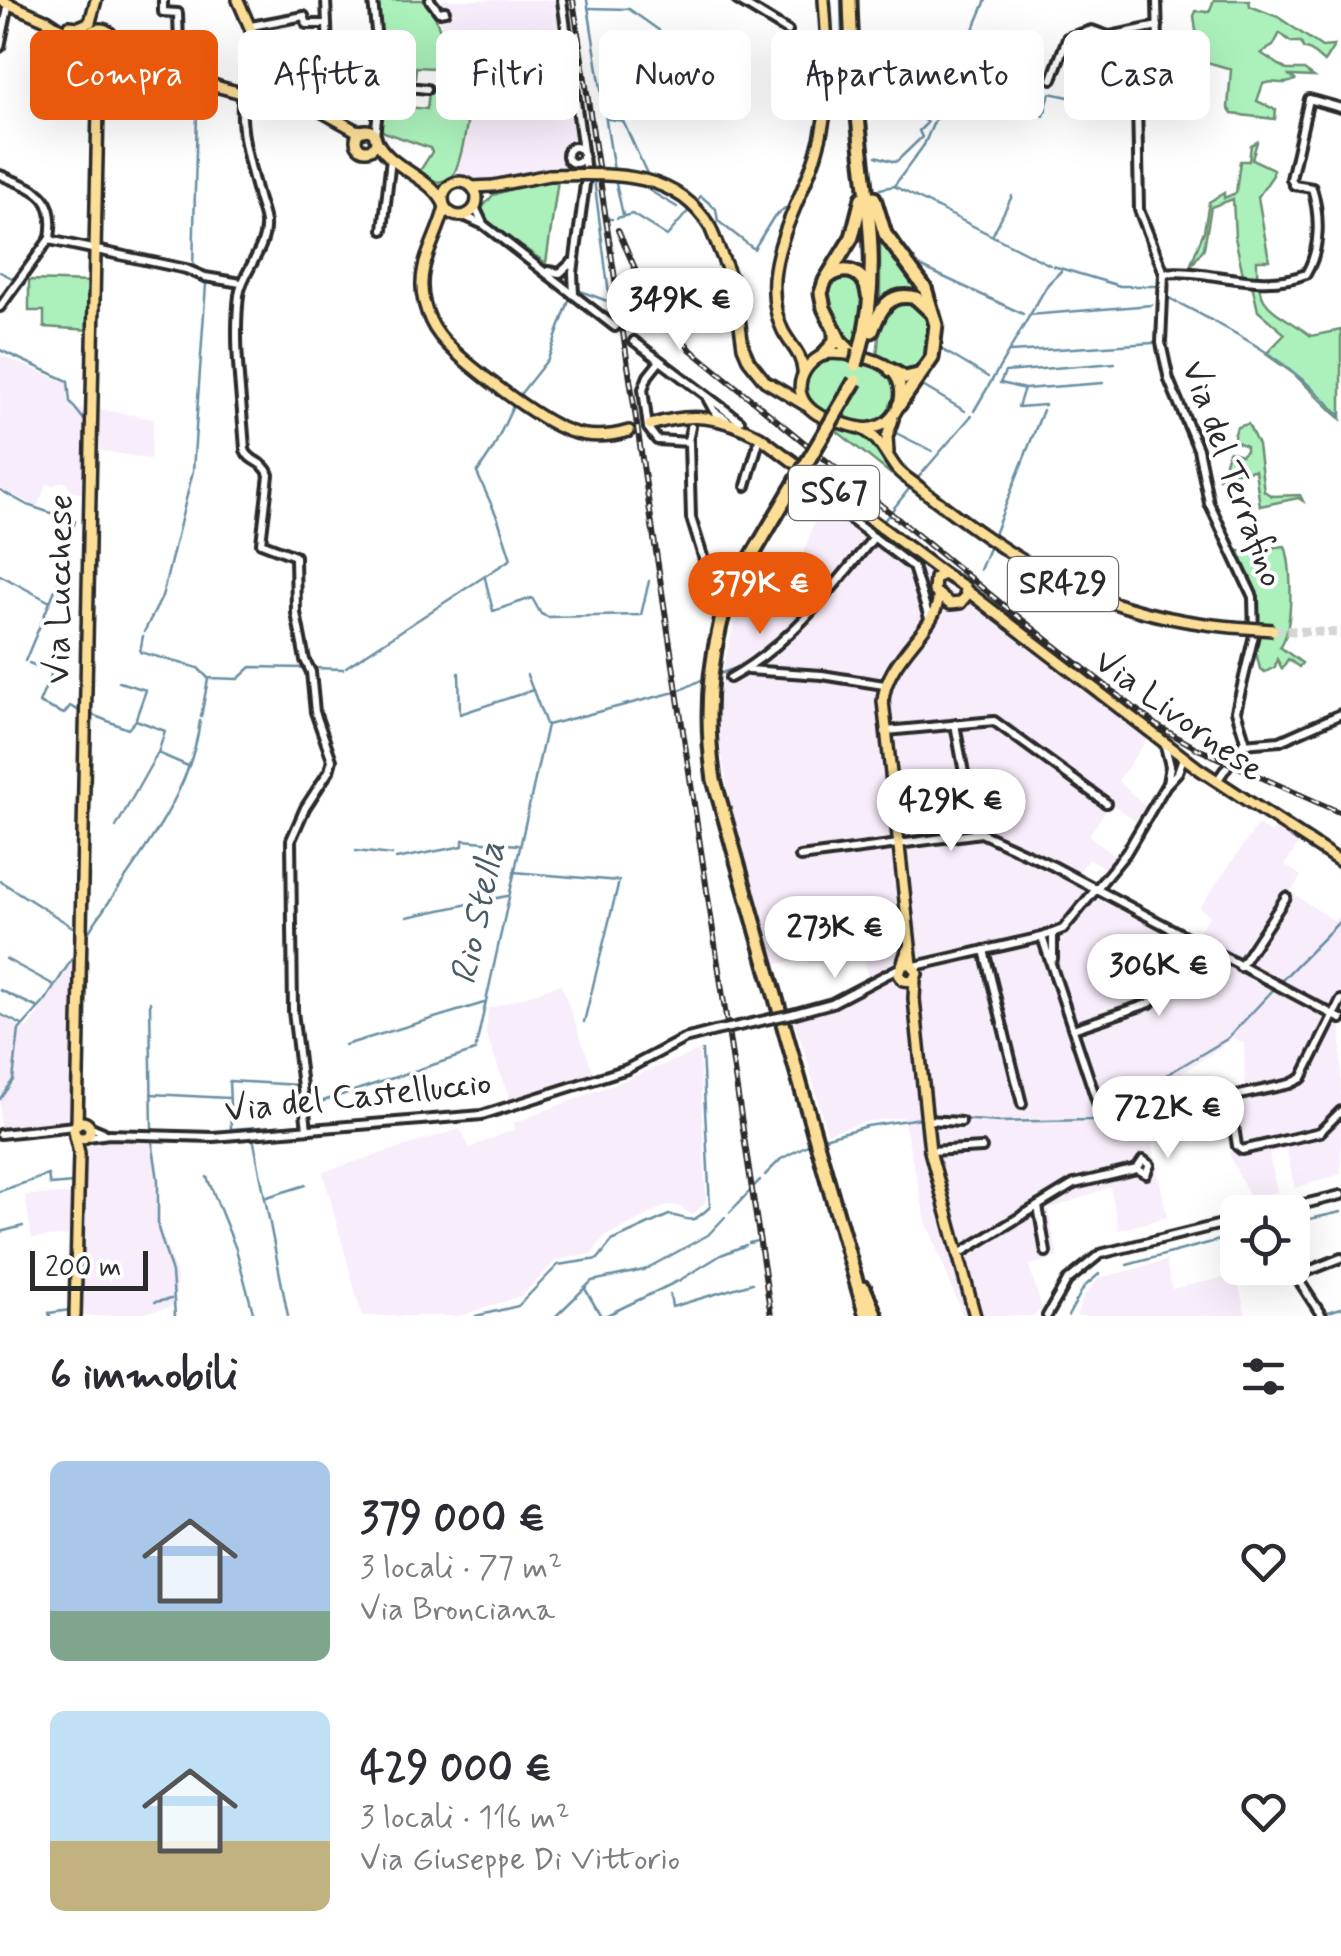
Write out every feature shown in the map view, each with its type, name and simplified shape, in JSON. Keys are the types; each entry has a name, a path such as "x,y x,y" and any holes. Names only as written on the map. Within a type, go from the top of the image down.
{"highway":[{"path":"852,0 873,255 873,289 862,353"},
{"path":"852,0 878,260 876,308 855,380 740,572 714,680 712,716 719,779 871,1316"},
{"path":"862,353 844,346 821,296 857,226 862,204 863,158"},
{"path":"870,177 882,229 920,280 935,322 935,349 898,408"},
{"path":"826,280 843,270 864,279 868,293 866,332"},
{"path":"871,1316 714,780 708,689 715,642 740,572 761,527 832,413 882,308 895,298 907,296 918,299 930,310 935,322"},
{"path":"822,355 835,342 834,328"},
{"path":"891,370 910,379 925,370"}],"main road":[{"path":"47,20 75,27 85,25 93,18 97,0"},
{"path":"94,30 98,24 97,0"},
{"path":"238,0 253,30"},
{"path":"808,406 801,394 803,373 796,348 778,318 774,278 781,242 824,127 828,82 824,0"},
{"path":"4,4 69,30"},
{"path":"47,20 62,30"},
{"name":"Via Lucchese","path":"81,1130 98,120"},
{"path":"339,120 370,134 388,156 461,216"},
{"path":"344,123 360,148 388,156"},
{"path":"356,141 370,134"},
{"path":"368,150 374,146 370,134"},
{"path":"472,187 549,175 660,183 686,197 710,227 734,288 746,356 756,372 820,416 861,428 878,427 898,408"},
{"path":"424,182 464,182 477,195 476,206"},
{"path":"440,227 510,182"},
{"path":"454,183 445,191 440,227 422,272 422,294 429,318 454,350 551,423 573,432 601,436 629,432"},
{"path":"796,348 822,355 862,353 891,370 899,385 898,408 888,433 889,454"},
{"path":"776,387 790,386 822,355"},
{"name":"SS67","path":"650,424 736,422"},
{"name":"Via Livornese","path":"736,422 929,566 960,582 988,610 1199,768 1341,862"},
{"name":"SR429","path":"861,428 876,438 900,472 915,484 1012,556 1071,588 1151,616 1273,630"},
{"path":"929,566 938,596 932,614 894,665 884,685 882,701 930,1151 975,1316"},
{"path":"934,581 944,574"},
{"path":"932,614 956,604 966,590"},
{"name":"Via Livornese","path":"938,596 988,610"},
{"path":"75,1316 81,1130"}],"street":[{"path":"163,0 163,12 178,13 179,30"},
{"path":"326,0 327,30"},
{"path":"373,0 376,30"},
{"path":"430,0 439,12 445,11"},
{"path":"562,0 586,172 572,272 575,296"},
{"path":"737,0 788,30"},
{"name":"Via del Terrafino","path":"1157,0 1157,50 1136,98 1138,199 1142,220 1164,273 1161,343 1169,380 1198,449 1209,504 1253,597 1254,635 1236,711 1245,736 1243,744"},
{"path":"0,47 4,4"},
{"path":"251,26 296,16 304,16 307,24 327,24"},
{"path":"1052,79 1067,38 1092,30 1109,36 1158,26"},
{"path":"416,88 427,89"},
{"path":"1164,273 1182,271 1242,280 1290,279 1306,274 1318,246 1317,209 1312,188 1294,185 1291,180 1308,102 1311,98 1341,108"},
{"path":"243,120 265,226 258,252 242,282 237,363 245,450 269,474 261,543 296,556 296,613 311,672 316,712 332,760 329,772 304,808 292,840 293,1011 307,1129"},
{"path":"341,120 344,123"},
{"path":"370,134 377,120"},
{"path":"580,132 568,158 586,172"},
{"path":"570,148 577,146 583,153"},
{"path":"573,163 580,162 583,153"},
{"path":"383,230 388,156"},
{"path":"0,176 30,188 49,204 54,217 50,238 0,307"},
{"path":"476,206 484,225"},
{"path":"461,216 484,225 615,327"},
{"path":"50,238 186,269 205,277 242,282"},
{"path":"537,266 560,274 574,258"},
{"path":"554,280 564,279 572,272"},
{"name":"Via Livornese","path":"634,341 704,395 714,411 736,422"},
{"path":"660,361 643,387 648,430 659,441 688,440"},
{"path":"702,594 705,563 691,518 688,440 691,421 705,410 704,395"},
{"path":"746,486 760,437"},
{"path":"834,507 916,570 921,598 932,614"},
{"path":"730,678 747,670 791,632 874,537"},
{"path":"747,670 822,674 884,685"},
{"path":"1217,781 1243,744 1262,745 1286,739 1341,714"},
{"path":"886,731 989,720 1000,723 1106,803"},
{"path":"955,724 975,833"},
{"path":"1164,742 1170,766"},
{"path":"1166,784 1174,759 1183,756"},
{"path":"1022,1104 984,950 1053,934 1069,922 1126,853 1166,784 1178,772 1183,756"},
{"path":"1178,772 1199,768"},
{"path":"800,857 975,833 1015,848 1097,889 1337,1017"},
{"path":"1240,967 1286,897"},
{"path":"1053,934 1053,966"},
{"path":"1042,937 1098,1106"},
{"path":"1073,1028 1150,1004 1198,945"},
{"name":"Via del Castelluccio","path":"0,1134 58,1129 213,1137 498,1112 627,1069 684,1039 828,1004 887,976 984,950"},
{"path":"1341,1000 1337,1017 1302,1078 1233,1096 1230,1103 1237,1146 1242,1150 1315,1134 1334,1122 1341,1111"},
{"path":"926,1120 961,1122"},
{"path":"930,1151 982,1148"},
{"path":"958,1255 1077,1182 1137,1169"},
{"path":"1310,1203 1341,1195"},
{"path":"1038,1206 1046,1252"},
{"path":"1046,1316 1067,1280 1100,1254 1220,1224"},
{"path":"1310,1270 1341,1258"},
{"path":"1302,1285 1322,1316"}],"shaded area":[{"path":"427,0 565,0 570,30 443,30 438,14"},
{"path":"579,92 591,171 557,170 478,185 462,178 450,180 466,120 579,120"},
{"path":"0,355 69,384 67,399 72,408 89,411 87,495 71,491 61,481 54,486 47,484 37,507 0,488"},
{"path":"98,409 154,419 150,459 98,450"},
{"path":"828,493 930,575 1150,735 1118,781 1148,809 1139,824 1111,803 1089,835 1116,858 1109,870 1088,859 1077,875 1195,936 1210,915 1199,908 1258,825 1271,833 1278,824 1301,840 1285,865 1301,876 1291,892 1334,921 1341,914 1341,1174 1295,1188 1286,1149 1269,1153 1277,1192 1249,1195 1230,1157 1222,1090 1245,1086 1244,1043 1233,1038 1144,1100 1167,1217 1119,1230 1110,1187 1048,1210 1058,1257 1029,1266 1042,1309 1033,1316 963,1316 926,1221 903,1117 827,1133 793,1020 873,988 866,971 865,940 826,939 828,962 808,964 807,959 776,964 729,796 720,744 719,701 740,600 752,572 792,590 818,509"},
{"path":"80,951 75,1123 0,1128 0,1015 28,1028"},
{"path":"561,984 593,1072 511,1102 486,1034 488,1009"},
{"path":"699,1051 706,1197 692,1215 679,1206 667,1205 604,1237 592,1254 557,1260 521,1296 460,1316 362,1316 323,1172 460,1129 470,1148 515,1129 514,1123"},
{"path":"100,1138 151,1139 158,1163 160,1227 177,1276 175,1306 131,1316 77,1316 82,1155 88,1145"},
{"path":"78,1194 77,1235 32,1238 25,1195"},
{"path":"1166,1261 1172,1289 1220,1278 1220,1285 1238,1285 1246,1316 1076,1316 1084,1296 1099,1278"}],"green space":[{"path":"377,0 426,0 440,30 436,30 436,74 434,68 416,67 416,30 380,30"},
{"path":"1214,0 1249,0 1250,6 1278,17 1322,47 1334,46 1324,62 1303,48 1301,42 1291,42 1280,33 1273,46 1261,53 1287,70 1304,70 1314,77 1290,76 1295,80 1263,84 1257,101 1276,110 1275,119 1232,114 1228,108 1231,69 1210,63 1210,30 1196,30 1196,11 1209,12"},
{"path":"429,92 436,92 436,120 468,120 451,179 438,182 418,174 432,152 430,148 384,132 379,126 380,120 416,120 416,108 427,109"},
{"path":"1257,142 1252,159 1273,169 1258,197 1269,260 1257,260 1260,291 1271,308 1311,336 1341,330 1341,419 1294,374 1266,354 1285,334 1258,311 1252,284 1245,284 1235,237 1233,199 1211,207 1204,248 1189,269 1204,231 1209,202 1224,193 1224,198 1236,193 1240,161 1249,161 1251,145"},
{"path":"541,180 558,180 546,263 488,223 482,208 493,195"},
{"path":"880,233 906,264 927,303 920,297 880,304"},
{"path":"843,274 858,279 865,295 854,353 826,299 829,283"},
{"path":"29,280 91,282 90,330 44,327 44,311 29,311"},
{"path":"910,300 927,318 932,338 926,358 909,377 877,357 881,316 890,305"},
{"path":"837,358 865,364 887,376 896,394 885,421 862,426 811,406 806,388 809,374 820,364"},
{"path":"1248,424 1258,445 1264,491 1272,496 1300,495 1303,501 1298,498 1260,506 1255,470 1219,478 1219,473 1227,469 1229,451 1241,455 1246,451 1246,446 1233,440 1237,427"},
{"path":"836,425 871,441 892,475 834,429"},
{"path":"1285,546 1290,597 1288,626 1280,647 1302,663 1299,667 1288,659 1282,669 1277,659 1275,667 1265,672 1260,669 1254,644 1256,633 1272,634 1273,625 1257,624 1254,598 1232,552"}],"waterway":[{"path":"566,0 592,171"},
{"path":"587,0 614,171"},
{"path":"841,0 842,30"},
{"path":"894,186 924,145 986,0"},
{"path":"588,8 629,9 659,30"},
{"path":"1044,116 1050,93 1064,96"},
{"path":"193,269 197,120"},
{"path":"616,120 623,121 648,176"},
{"path":"876,156 898,160 922,137 919,131 927,123 924,120"},
{"path":"575,289 610,302 594,179"},
{"path":"615,179 623,215"},
{"path":"650,184 650,191 677,207"},
{"path":"880,189 894,186 1050,265"},
{"path":"617,218 632,214 667,236 701,196 716,209 718,221 754,249 773,218 785,208"},
{"path":"993,234 1012,196"},
{"path":"920,266 1023,314"},
{"name":"Rio Stella","path":"1053,266 1120,286 1161,286"},
{"name":"Rio Stella","path":"974,411 1048,284 1061,271"},
{"path":"0,272 16,280"},
{"path":"144,632 162,597 193,471 206,284 198,277"},
{"name":"Rio Stella","path":"1167,297 1280,362 1341,416"},
{"path":"518,397 548,359 570,298"},
{"path":"1029,315 1152,305"},
{"path":"1010,352 1153,343"},
{"path":"941,349 988,377"},
{"path":"0,350 68,381 70,402 85,421"},
{"path":"1000,383 1005,372 1115,363"},
{"path":"1001,383 1024,389 1103,383"},
{"path":"921,385 965,411"},
{"path":"1023,391 1018,407 1045,405"},
{"path":"346,667 511,559 477,473 514,404"},
{"path":"993,537 1043,410"},
{"name":"Rio Stella","path":"917,479 972,415"},
{"path":"894,432 932,451"},
{"name":"Rio Stella","path":"883,522 912,485"},
{"path":"0,490 27,505 75,521 60,578 25,661"},
{"path":"980,570 989,548"},
{"path":"0,575 50,602"},
{"path":"485,578 493,611 532,598 541,614 548,617 641,615 649,581"},
{"name":"Rio Stella","path":"783,636 798,620"},
{"path":"143,636 140,652 198,668 208,678 238,679 251,667 305,668"},
{"name":"Rio Stella","path":"719,674 744,665 773,644"},
{"path":"29,663 52,672 39,703 64,714 70,706 81,712"},
{"path":"313,668 343,669"},
{"path":"459,673 460,714 533,690"},
{"path":"527,675 546,724"},
{"name":"Rio Stella","path":"681,690 705,678"},
{"path":"201,717 208,679"},
{"path":"119,682 146,690 136,718"},
{"name":"Rio Stella","path":"547,725 675,692"},
{"path":"90,714 128,729 136,720 165,731 158,753 188,766"},
{"path":"86,936 171,807 194,750 200,721"},
{"name":"Rio Stella","path":"308,1106 475,1051 547,725"},
{"path":"116,827 157,754"},
{"path":"396,859 463,846 463,840 518,845"},
{"path":"356,851 392,855"},
{"path":"514,872 619,881 584,1022"},
{"path":"0,881 79,931"},
{"path":"407,917 507,896"},
{"path":"1279,983 1341,920"},
{"path":"0,1099 13,1080 19,1030 45,1001 77,951"},
{"path":"6,959 54,985"},
{"path":"0,990 38,1008"},
{"path":"933,1117 999,1122 1091,1120 1227,1039 1273,990"},
{"path":"150,1002 152,1130"},
{"path":"345,1045 484,1003"},
{"path":"0,1014 22,1025"},
{"path":"476,1316 518,1306 558,1265 598,1259 612,1241 669,1215 694,1219 710,1207 702,1051"},
{"path":"299,1085 229,1081 231,1129 304,1124"},
{"path":"305,1090 308,1112"},
{"path":"151,1094 228,1098"},
{"path":"824,1138 867,1126 921,1118"},
{"name":"Rio Stella","path":"253,1137 288,1316"},
{"path":"152,1140 158,1180 158,1228 172,1273 175,1316"},
{"path":"765,1175 781,1159 811,1143"},
{"path":"0,1191 48,1175 50,1185 73,1183"},
{"path":"207,1177 236,1249 254,1316"},
{"path":"754,1186 760,1180"},
{"path":"267,1197 306,1185"},
{"path":"730,1212 750,1191"},
{"path":"1310,1219 1341,1212"},
{"path":"556,1316 592,1281 644,1270 708,1235 725,1217"},
{"path":"0,1232 23,1226"},
{"path":"1127,1265 1220,1240"},
{"path":"749,1243 757,1241"},
{"path":"605,1316 746,1245"},
{"path":"1068,1316 1084,1287 1099,1274"},
{"path":"670,1294 672,1307 752,1283"},
{"path":"584,1287 601,1316"},
{"path":"155,1302 171,1299"},
{"path":"1325,1313 1341,1308"},
{"path":"50,1316 49,1313 70,1310"}],"tunnel":[{"path":"629,431 650,425"},
{"path":"1273,630 1341,633"}],"railway":[{"path":"573,0 771,1316"},
{"path":"618,230 648,298 691,350 1002,604 1156,725 1198,749 1341,813"}]}
